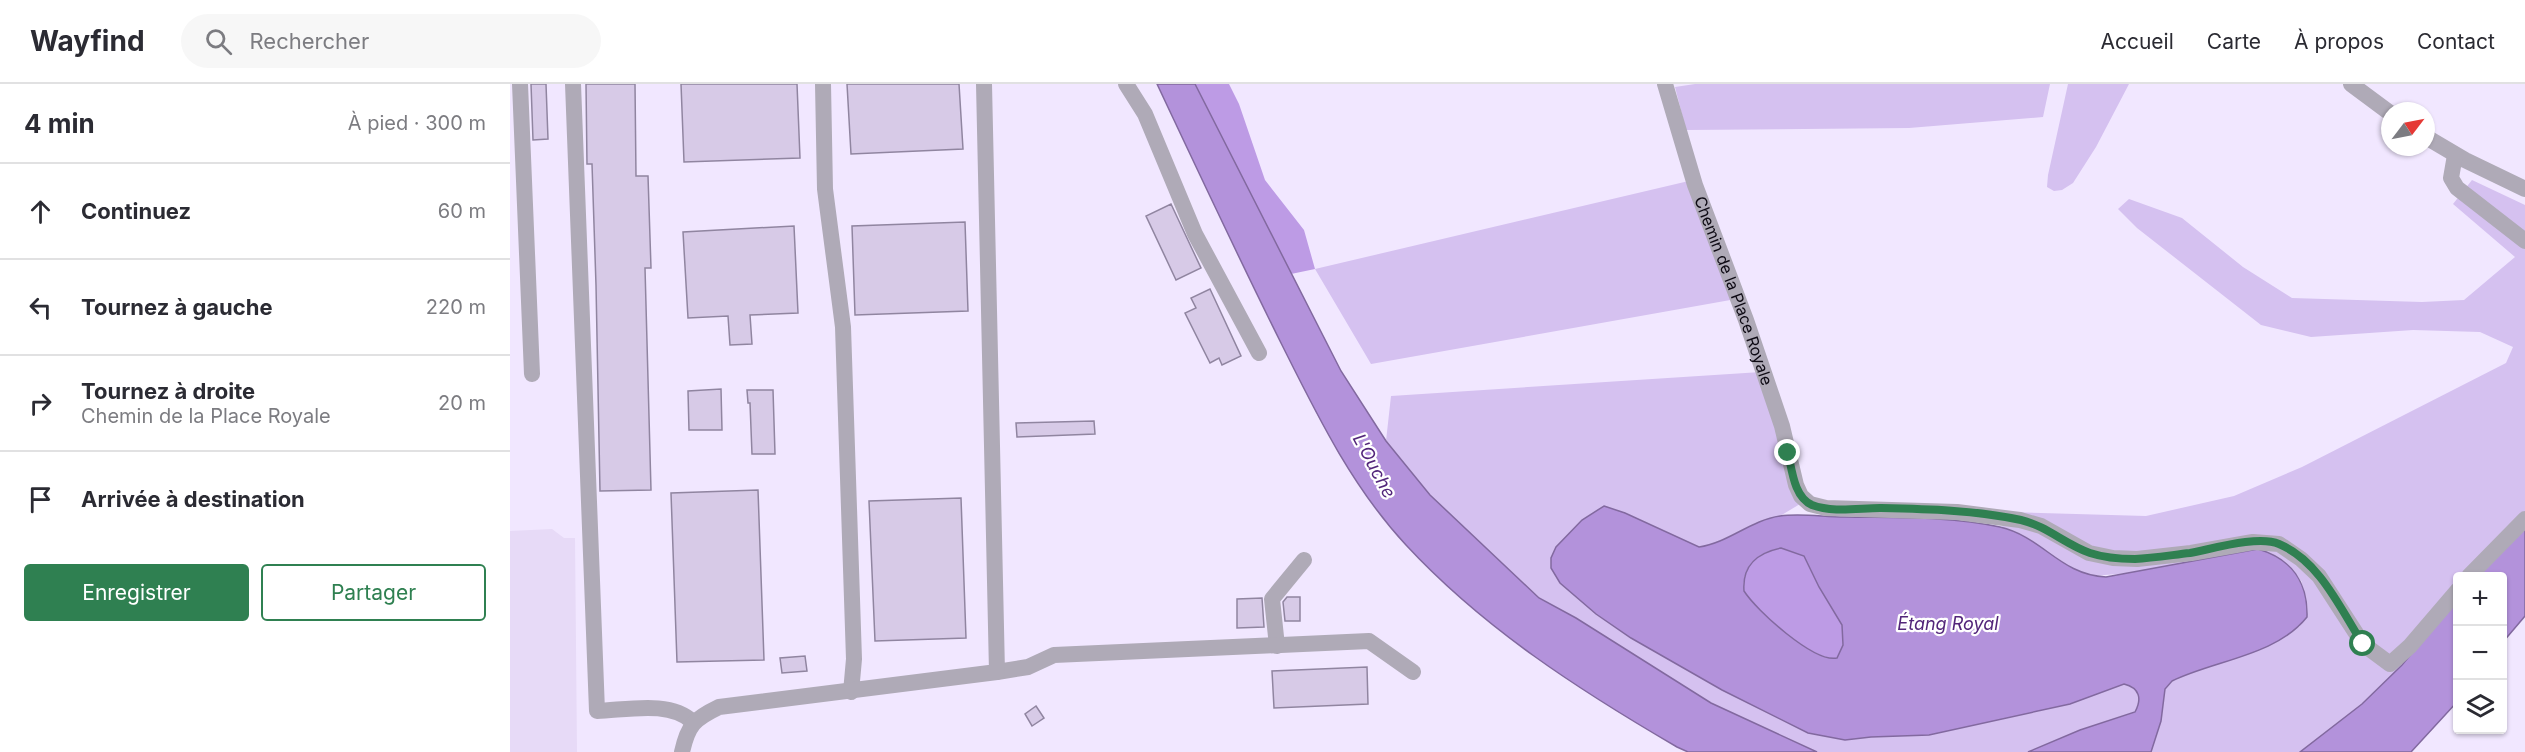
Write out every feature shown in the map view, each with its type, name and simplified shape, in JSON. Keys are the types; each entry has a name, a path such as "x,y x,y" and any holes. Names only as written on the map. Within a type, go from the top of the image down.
{"street":[{"path":"520,84 518,238 532,374"},
{"path":"573,84 597,711 671,710 686,716 693,722"},
{"path":"823,84 825,189 843,327 854,659 851,692"},
{"path":"984,84 997,672"},
{"path":"1126,84 1145,114 1195,234 1259,353"},
{"name":"Chemin de la Place Royale","path":"1665,84 1695,185 1746,320 1782,426 1796,485 1801,496 1810,504 1826,508 1957,512 2020,520 2040,526 2089,553 2113,558 2137,559 2191,553 2253,542 2278,544 2301,559 2319,576 2363,644 2390,664 2410,646 2453,595"},
{"path":"2350,84 2381,106"},
{"path":"2435,143 2525,189"},
{"path":"2455,155 2451,167 2451,178 2457,188 2525,241"},
{"path":"2473,572 2525,519"},
{"path":"1276,646 1272,599 1304,560"},
{"path":"682,752 686,733 693,722 719,707 997,672 1028,666 1054,655 1369,641 1413,672"}],"shaded area":[{"path":"1195,84 1229,84 1239,104 1265,180 1304,230 1315,269 1291,274"},
{"path":"1695,84 2050,84 2043,117 1909,128 1686,130 1675,87"},
{"path":"2068,84 2129,84 2096,147 2073,183 2062,190 2054,191 2047,187 2048,175"},
{"path":"1693,180 1736,299 1371,364 1315,269"},
{"path":"2472,180 2525,205 2525,527 2479,572 2453,572 2453,604 2402,665 2362,704 2300,752 2151,752 2161,721 2165,689 2172,681 2254,650 2285,636 2300,626 2302,582 2283,561 2092,576 2077,572 2002,528 2005,512 2146,516 2234,496 2302,467 2506,363 2513,347 2480,332 2413,330 2311,337 2261,325 2137,228 2118,209 2129,199 2182,218 2243,267 2292,298 2422,302 2464,300 2515,257 2453,204"},
{"path":"1761,372 1800,504 1780,516 1754,524 1711,545 1699,547 1625,513 1560,583 1596,614 1631,638 1722,690 1768,713 1845,740 1929,735 2070,704 2124,684 2133,688 2138,695 2135,712 2028,752 1817,752 1711,703 1576,618 1539,598 1430,495 1386,441 1391,396"},
{"path":"552,529 564,538 575,538 577,752 510,752 510,531"},
{"path":"1781,548 1805,556 1819,587 1842,625 1843,645 1837,658 1814,652 1786,634 1750,600 1744,591 1748,567 1758,557"}],"water":[{"name":"L'Ouche","path":"1157,84 1195,84 1341,371 1386,441 1430,495 1539,598 1576,618 1711,703 1817,752 1688,752 1677,747 1604,703 1534,656 1467,604 1406,545 1369,499 1337,450 1266,313"},
{"name":"Étang Royal","path":"1604,506 1625,513 1699,547 1720,541 1769,518 1788,515 1922,518 1981,523 2015,532 2076,570 2106,577 2258,549 2280,559 2296,574 2305,593 2307,617 2294,630 2262,649 2172,681 2165,689 2161,721 2151,752 2028,752 2080,730 2135,712 2138,695 2133,688 2124,684 2070,704 1929,735 1845,740 1808,733 1722,690 1631,638 1596,614 1560,583 1551,568 1551,558 1556,547 1582,520","holes":["1781,548 1804,556 1819,587 1842,625 1843,645 1837,658 1814,652 1786,634 1750,600 1744,591 1748,567 1758,557"]},
{"path":"2525,527 2525,616 2507,637 2507,572 2479,572"},
{"path":"2453,604 2453,706 2411,752 2300,752 2362,704 2402,665"}],"building":[{"path":"531,84 546,84 548,139 533,140"},
{"path":"586,84 635,84 636,176 648,176 651,268 645,268 651,490 600,491 592,164 587,164"},
{"path":"681,84 797,84 800,158 684,162"},
{"path":"847,84 959,84 963,149 851,154"},
{"path":"1171,204 1201,268 1176,280 1146,216"},
{"path":"965,222 968,311 855,315 852,226"},
{"path":"794,226 798,313 750,315 752,344 730,345 728,316 688,318 683,232"},
{"path":"1210,289 1241,356 1222,365 1219,358 1210,363 1185,313 1196,308 1191,298"},
{"path":"721,389 722,430 689,430 688,391"},
{"path":"747,390 773,390 775,454 752,454 750,403 748,403"},
{"path":"1094,421 1095,434 1017,437 1016,423"},
{"path":"758,490 764,660 677,662 671,493"},
{"path":"961,498 966,638 875,641 869,501"},
{"path":"1287,597 1300,597 1300,621 1285,621 1283,602"},
{"path":"1262,598 1264,627 1237,628 1237,599"},
{"path":"805,656 807,671 782,673 780,658"},
{"path":"1367,667 1368,704 1274,708 1272,671"},
{"path":"1036,706 1044,718 1032,726 1025,714"}],"route":[{"path":"1788,453 1801,496 1810,504 1826,508 1957,512 2020,520 2040,526 2089,553 2113,558 2137,559 2191,553 2253,542 2278,544 2301,559 2319,576 2363,644"}]}
